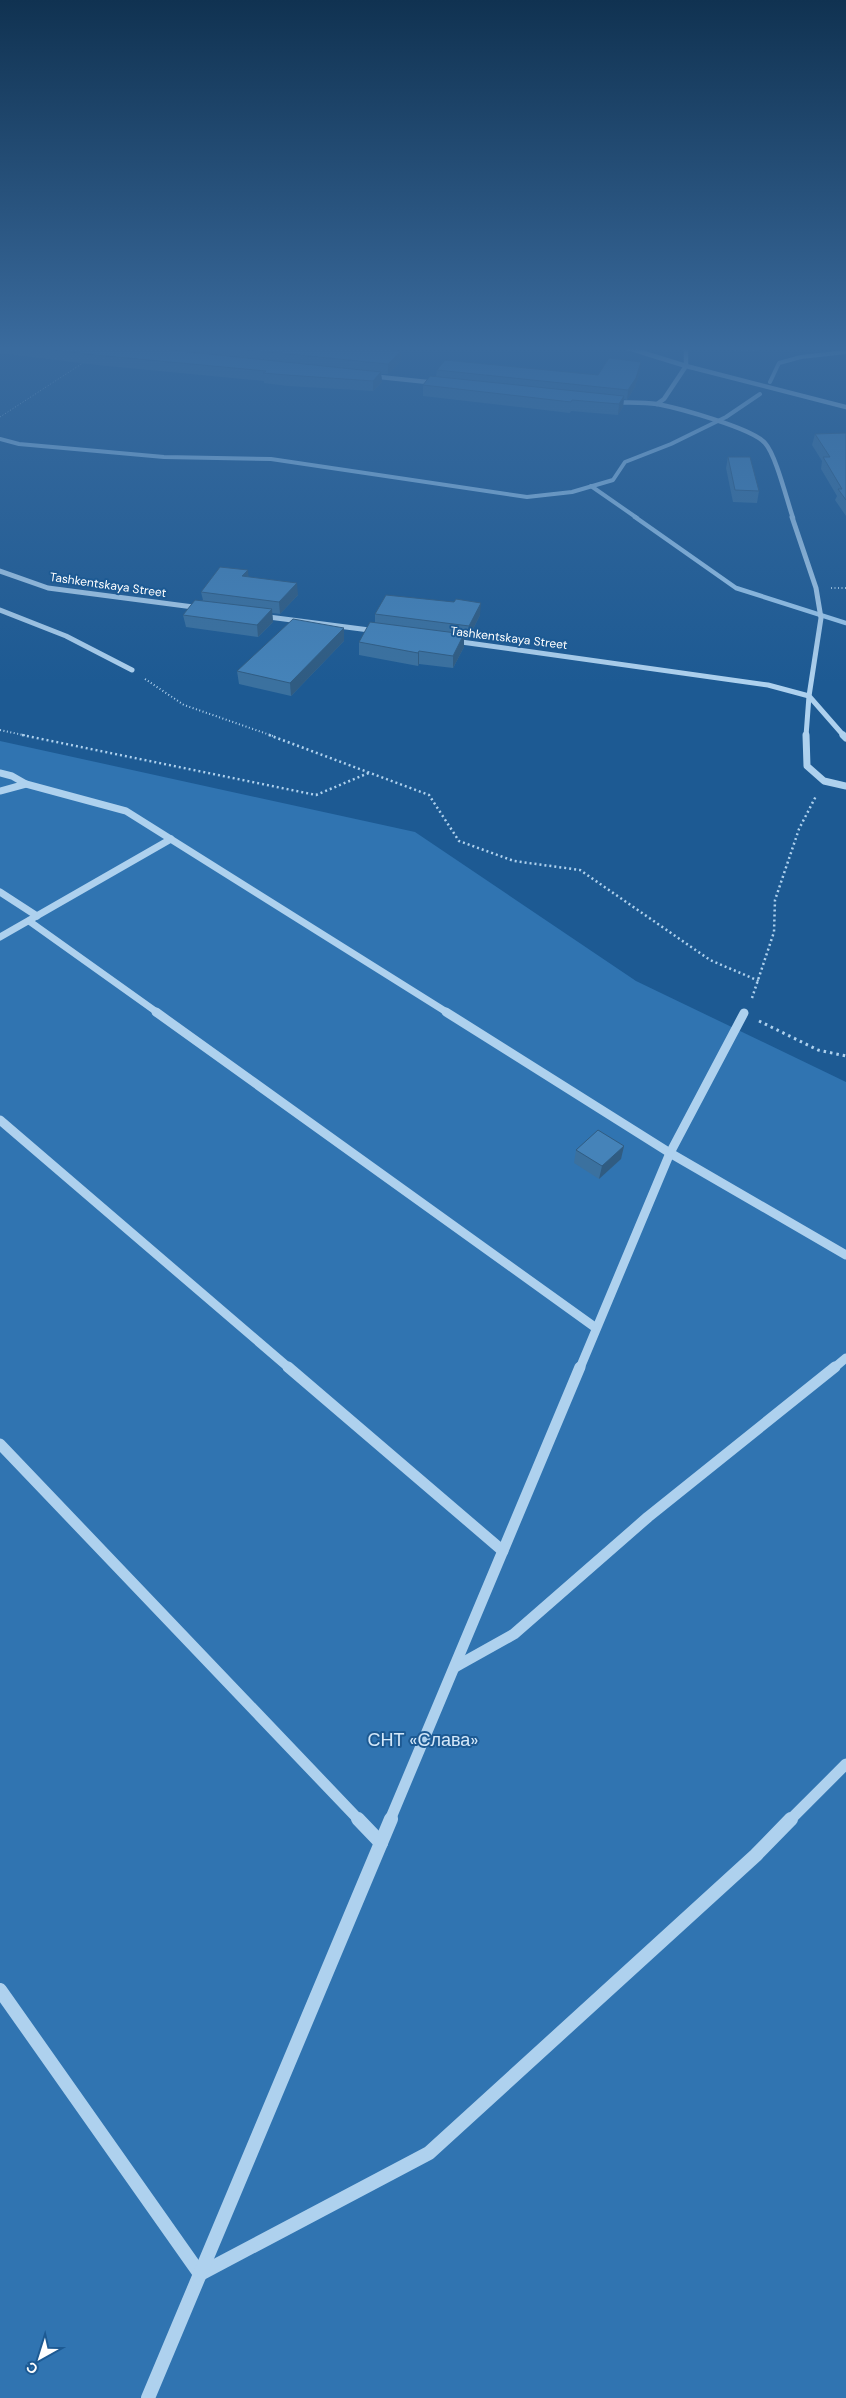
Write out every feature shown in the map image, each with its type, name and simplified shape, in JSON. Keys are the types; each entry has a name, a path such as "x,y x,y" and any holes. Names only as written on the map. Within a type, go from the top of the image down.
{"street":[{"path":"773,460 816,588 821,618 806,716 807,766 824,781 846,786"},
{"name":"Tashkentskaya Street","path":"0,571 48,588 206,608"},
{"path":"0,610 66,636 132,670"},
{"path":"256,615 385,632"},
{"name":"Tashkentskaya Street","path":"444,640 768,685 809,696"},
{"path":"809,696 846,738"},
{"path":"0,773 12,776 26,784 126,811 670,1153 846,1256"},
{"path":"0,791 26,784"},
{"path":"0,937 172,839"},
{"path":"0,892 38,916"},
{"path":"28,921 596,1328"},
{"path":"148,2398 670,1153 744,1013"},
{"path":"0,1120 503,1551"},
{"path":"455,1666 514,1634 648,1517 846,1358"},
{"path":"0,1444 381,1843"},
{"path":"200,2274 429,2153 756,1855 846,1764"},
{"path":"0,1990 200,2274"}],"path":[{"path":"132,670 184,705 317,750 429,795 459,841 514,861 580,870 710,960 759,981"},
{"path":"0,730 316,795 372,772"},
{"path":"824,781 799,829 775,900 774,932 759,981 744,1013 818,1050 846,1056"}],"green space":[{"name":"СНТ «Слава»","path":"0,741 415,832 636,981 846,1082 846,2398 0,2398"}],"building":[{"path":"729,460 751,460 759,491 735,490"},
{"path":"825,460 846,460 846,500 838,489 842,489"},
{"path":"220,567 248,570 242,576 297,583 279,602 201,592"},
{"path":"386,595 454,602 456,599 481,603 469,626 375,614"},
{"path":"195,600 272,609 257,625 183,615"},
{"path":"293,619 344,628 290,683 237,671"},
{"path":"370,622 464,634 453,656 419,651 418,653 359,642"},
{"path":"598,1130 624,1146 602,1166 576,1150"}],"waterway":[{"path":"277,460 527,497 572,492 591,486"},
{"path":"591,486 613,480 625,462 630,460"},
{"path":"591,486 637,518"},
{"path":"635,517 736,588 846,623"}]}
